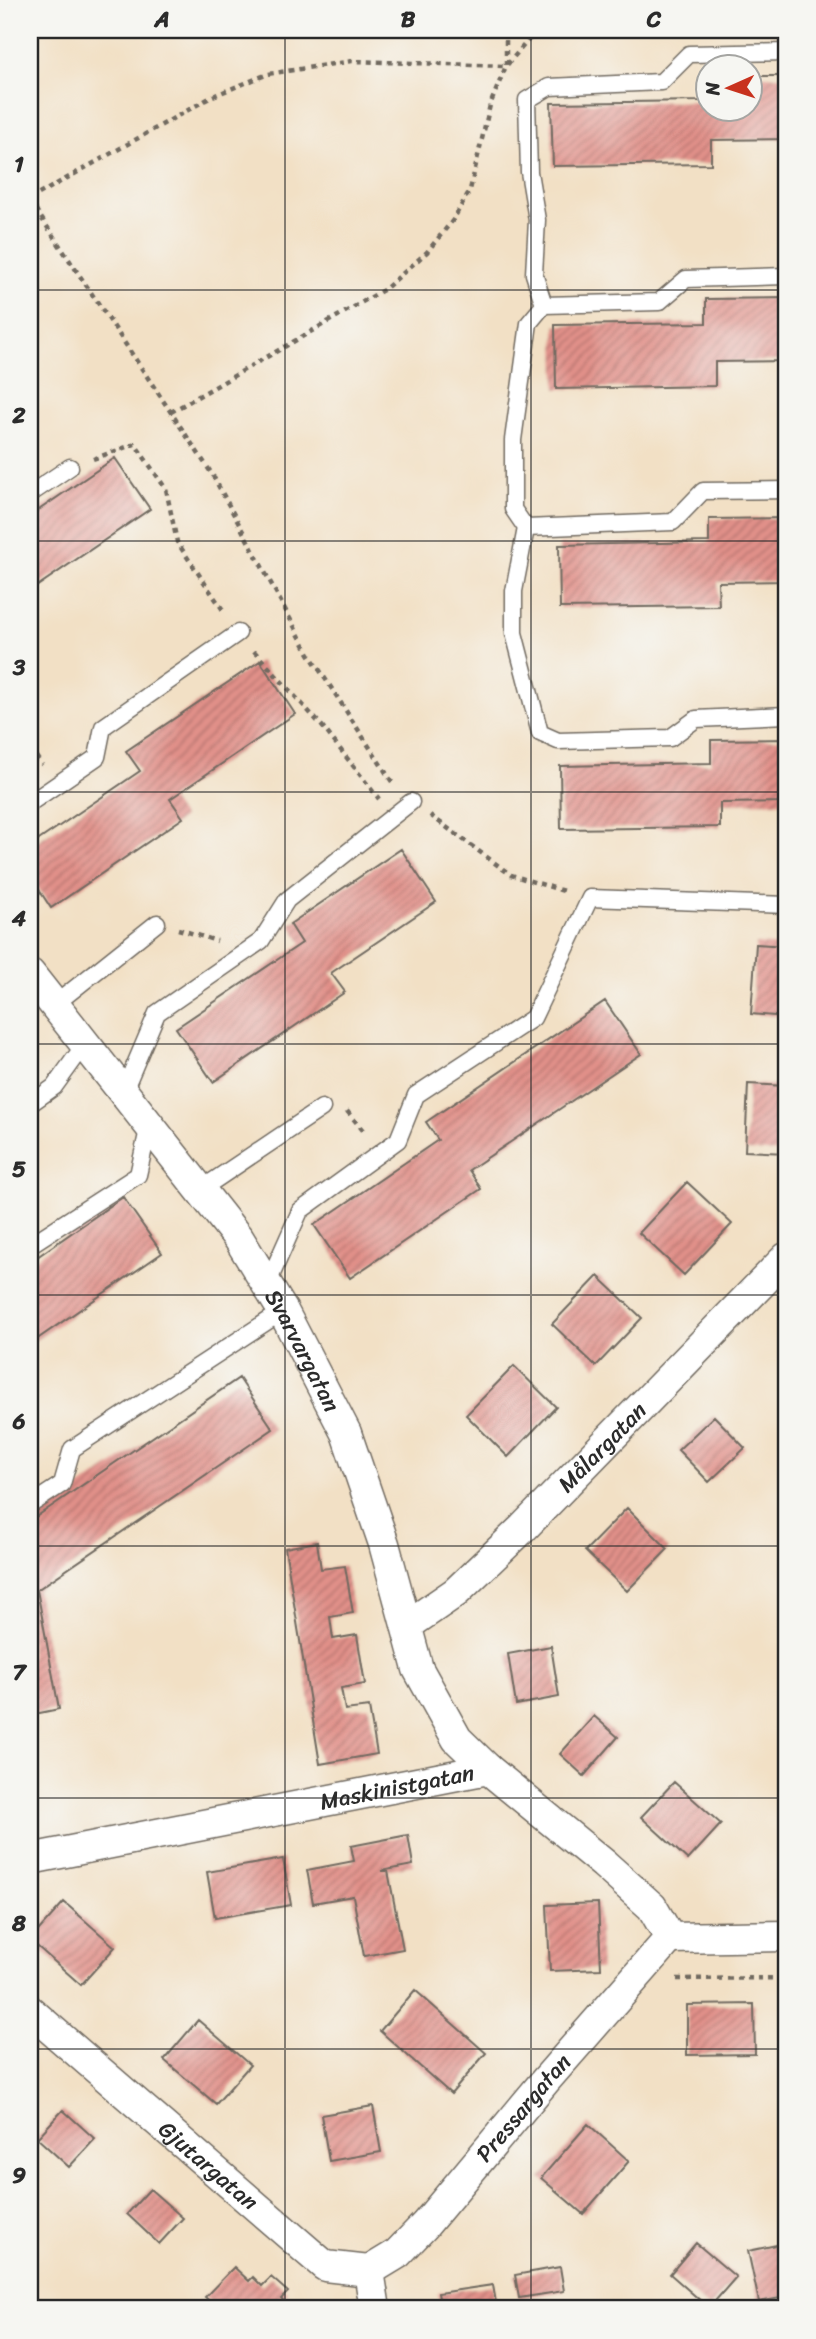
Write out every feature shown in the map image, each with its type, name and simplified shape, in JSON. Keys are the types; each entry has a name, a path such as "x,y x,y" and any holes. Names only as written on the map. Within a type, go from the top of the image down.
{"street":[{"name":"Svarvargatan","path":"30,974 239,1239 283,1311 346,1433 384,1544 418,1669 457,1739 488,1769"},
{"name":"Målargatan","path":"408,1625 456,1592 513,1537 786,1258"},
{"name":"Maskinistgatan","path":"30,1859 488,1769 652,1907 670,1938"},
{"path":"670,1938 786,1936"},
{"name":"Pressargatan","path":"369,2271 397,2254 425,2225 545,2081 670,1938"},
{"name":"Gjutargatan","path":"30,2011 325,2266 369,2271"},
{"path":"369,2271 375,2309"}],"lane":[{"path":"544,306 534,274 537,220 529,172 527,100 549,87 661,82 689,54 786,52"},
{"path":"786,276 686,279 659,302 544,306 529,323 513,440 513,509 526,528 514,591 514,633 540,733 558,741 670,738 696,719 786,715"},
{"path":"30,494 70,467"},
{"path":"526,528 673,522 703,491 786,490"},
{"path":"30,803 97,757 103,727 238,633"},
{"path":"123,1093 157,1013 261,942 287,900 411,802"},
{"path":"267,1285 300,1211 398,1140 416,1095 533,1018 590,898 786,905"},
{"path":"54,1005 157,923"},
{"path":"30,1104 54,1087 85,1044"},
{"path":"200,1190 321,1108"},
{"path":"30,1245 138,1175 149,1125"},
{"path":"30,1505 62,1484 72,1449 283,1311"}],"path":[{"path":"506,30 506,66"},
{"path":"171,412 385,289 427,252 453,220 470,190 490,105 506,66 537,30"},
{"path":"506,66 352,61 268,74 213,96 30,200 212,474 308,652 400,793 511,875 590,898"},
{"path":"70,467 135,444 166,489 177,541 238,633 322,726 392,817"},
{"path":"157,923 247,951"},
{"path":"321,1108 347,1111 382,1151"},
{"path":"647,1965 663,1979 786,1978"}],"building":[{"path":"764,76 786,76 786,139 711,140 711,164 553,166 551,103 694,101 694,122 764,122"},
{"path":"786,298 786,361 715,362 715,386 556,389 555,325 706,323 706,299"},
{"path":"115,458 150,509 30,591 30,516"},
{"path":"786,518 786,581 718,582 719,606 560,608 559,545 709,542 709,519"},
{"path":"260,661 295,714 170,799 183,818 51,908 30,876 30,846 140,771 126,751"},
{"path":"786,739 786,802 720,803 720,827 561,829 560,766 711,763 711,740"},
{"path":"401,849 436,902 331,973 345,992 213,1082 176,1028 302,943 290,924"},
{"path":"756,944 786,946 786,1017 751,1014"},
{"path":"605,1001 641,1054 469,1170 481,1189 350,1278 314,1225 438,1140 426,1122"},
{"path":"748,1084 786,1086 786,1153 745,1151"},
{"path":"687,1182 732,1224 684,1275 639,1233"},
{"path":"123,1197 162,1253 30,1344 30,1262"},
{"path":"598,1276 642,1318 596,1366 552,1324"},
{"path":"514,1366 556,1407 508,1457 466,1415"},
{"path":"239,1378 273,1429 37,1590 59,1709 30,1715 30,1521"},
{"path":"714,1416 745,1448 709,1482 678,1450"},
{"path":"627,1508 668,1549 627,1591 585,1551"},
{"path":"317,1542 321,1569 345,1566 353,1613 330,1617 333,1639 357,1635 365,1684 341,1688 345,1710 369,1707 377,1754 320,1764 285,1548"},
{"path":"551,1646 559,1697 516,1705 508,1654"},
{"path":"594,1716 618,1737 584,1776 560,1754"},
{"path":"674,1782 721,1824 688,1860 641,1817"},
{"path":"408,1835 413,1865 381,1871 388,1871 403,1949 364,1956 353,1896 313,1903 307,1870 354,1861 351,1846"},
{"path":"283,1859 291,1905 215,1918 207,1872"},
{"path":"64,1902 115,1947 81,1985 30,1940"},
{"path":"598,1903 601,1969 550,1971 547,1905"},
{"path":"415,1990 486,2053 451,2094 380,2031"},
{"path":"754,2004 755,2054 687,2055 687,2005"},
{"path":"198,2020 250,2065 216,2104 164,2060"},
{"path":"373,2106 381,2152 329,2161 321,2115"},
{"path":"63,2110 95,2139 69,2167 37,2138"},
{"path":"588,2124 629,2161 583,2214 541,2178"},
{"path":"150,2189 183,2218 159,2244 127,2214"},
{"path":"696,2243 736,2277 709,2308 670,2274"},
{"path":"786,2243 786,2297 759,2302 748,2251"},
{"path":"234,2267 249,2281 253,2277 262,2286 271,2277 288,2292 281,2299 289,2307 232,2309 228,2305 224,2309 218,2309 205,2297"},
{"path":"560,2267 564,2291 519,2298 515,2275"},
{"path":"493,2285 497,2309 441,2309 438,2293"}]}
